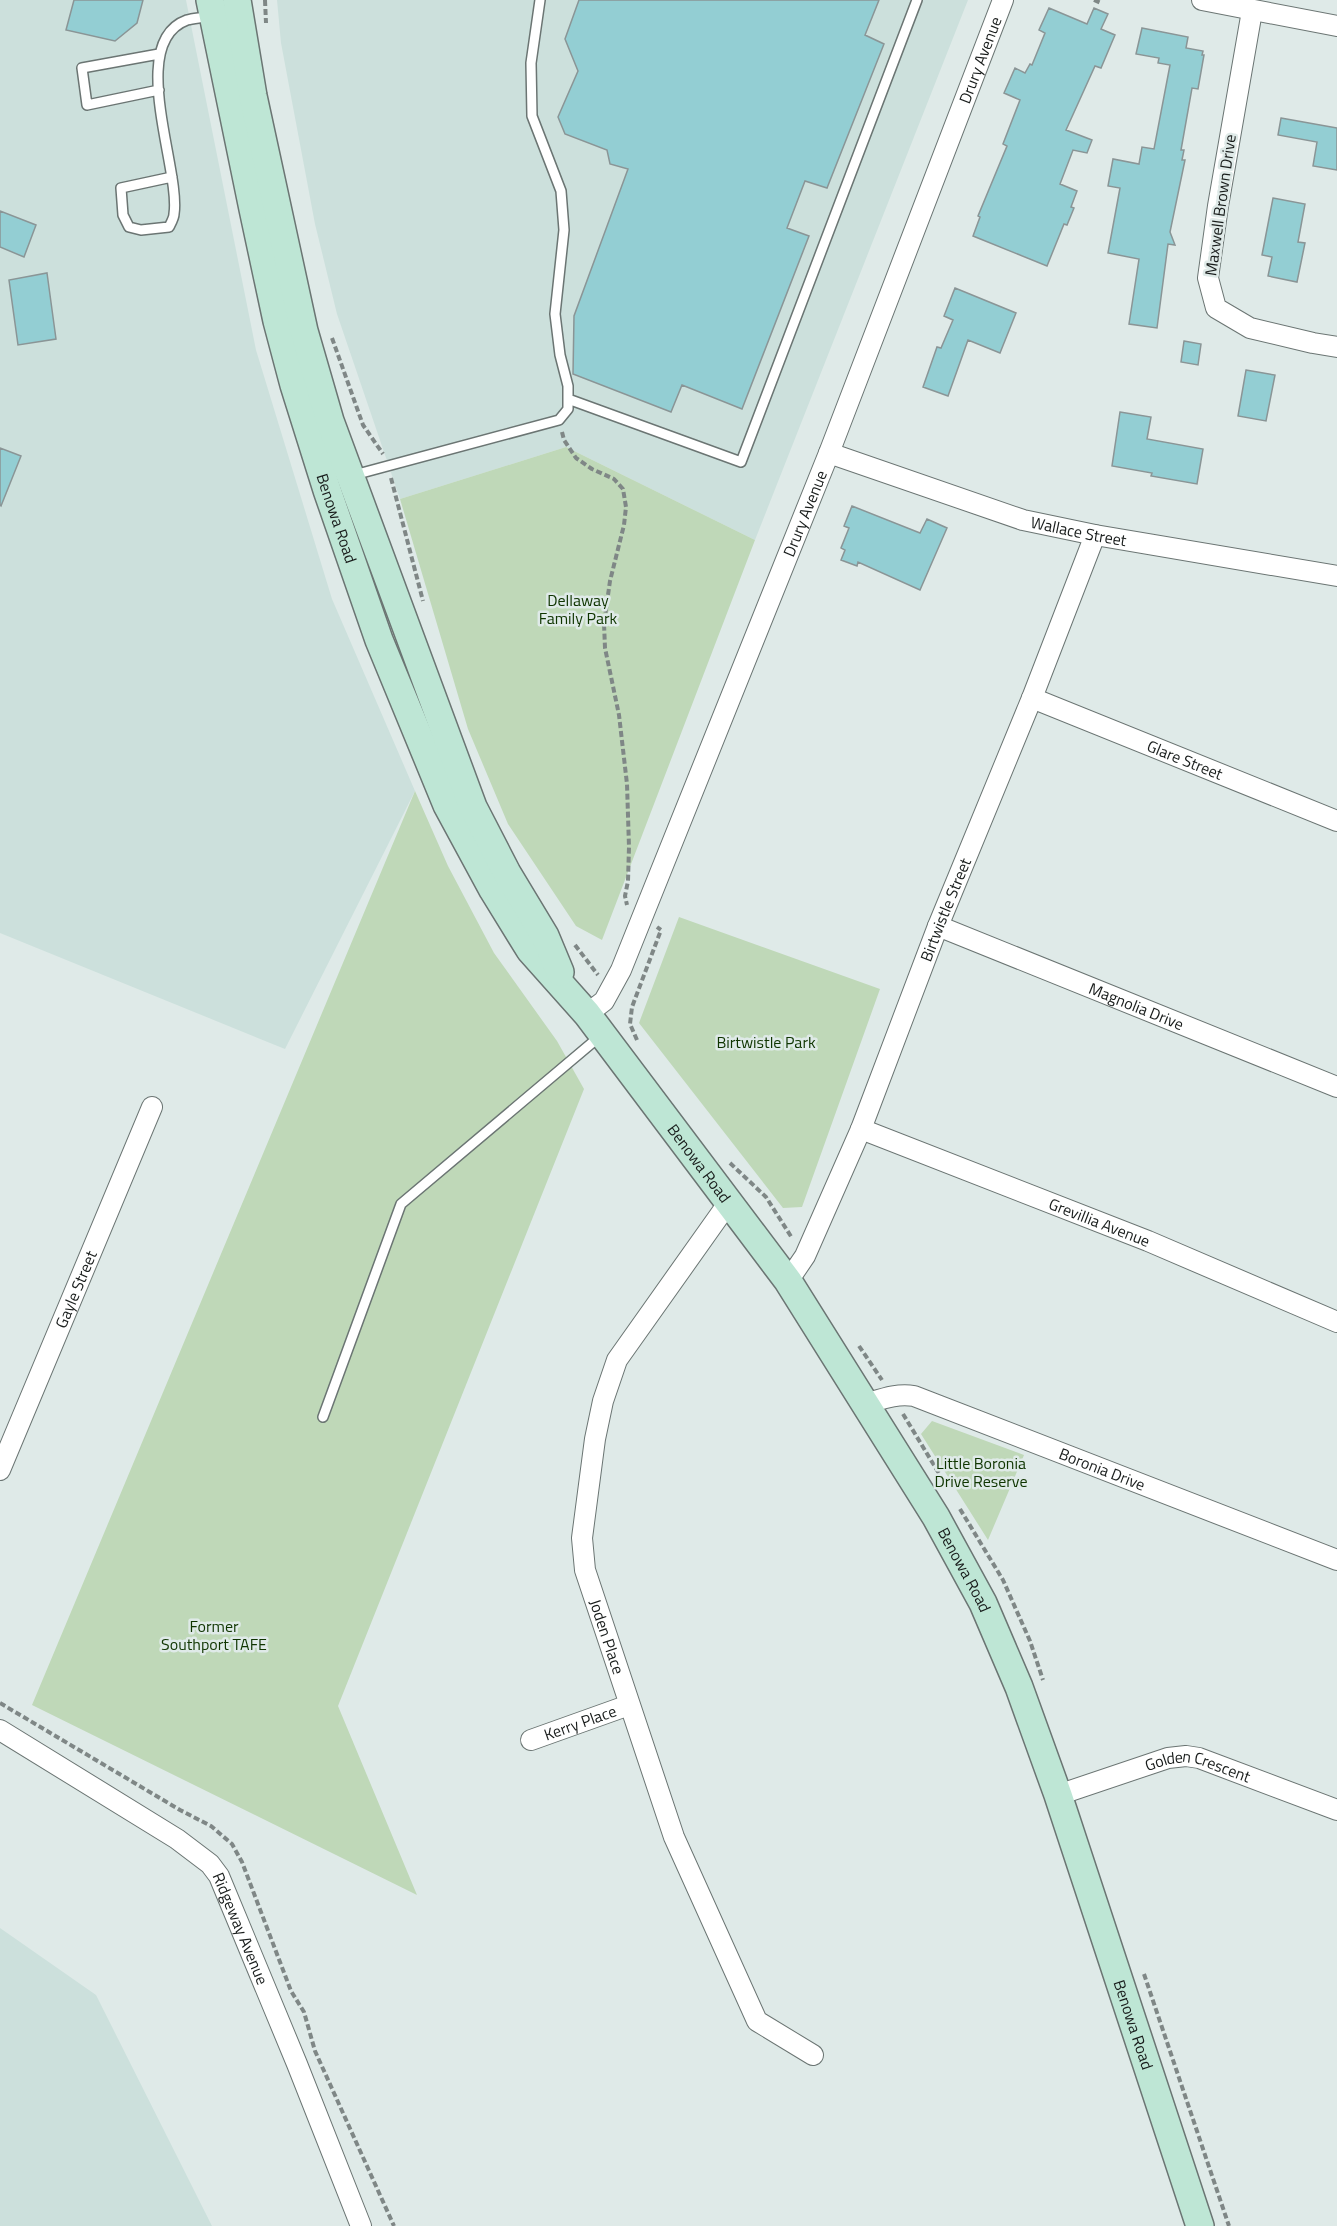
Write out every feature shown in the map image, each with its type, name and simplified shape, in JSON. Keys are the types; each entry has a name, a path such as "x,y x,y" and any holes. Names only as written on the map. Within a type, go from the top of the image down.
{"main road":[{"name":"Benowa Road","path":"237,0 253,96 304,331 330,421 338,482 379,640 447,805 493,890 530,950 586,1014 788,1281 936,1518 983,1603 1019,1687 1058,1796 1200,2226"},
{"name":"Benowa Road","path":"211,8 277,321 294,385 338,482"}],"street":[{"name":"Drury Avenue","path":"586,1014 604,1001 621,970 643,917 830,453 1003,0"},
{"path":"1202,0 1337,26"},
{"name":"Maxwell Brown Drive","path":"1252,11 1208,278 1216,308 1250,328 1313,344 1337,347"},
{"name":"Wallace Street","path":"830,453 1023,520 1095,535 1337,576"},
{"name":"Birtwistle Street","path":"788,1281 805,1256 861,1129 938,926 1032,698 1095,535"},
{"name":"Glare Street","path":"1032,698 1337,821"},
{"name":"Magnolia Drive","path":"938,926 1337,1087"},
{"name":"Gayle Street","path":"0,1470 152,1107"},
{"name":"Grevillia Avenue","path":"861,1129 1148,1242 1337,1322"},
{"name":"Joden Place","path":"729,1202 617,1360 603,1401 590,1473 582,1538 585,1570 674,1837 757,2021 813,2055"},
{"name":"Boronia Drive","path":"865,1404 904,1394 914,1396 1337,1560"},
{"name":"Kerry Place","path":"531,1740 629,1705"},
{"name":"Ridgeway Avenue","path":"0,1730 177,1839 210,1864 219,1876 289,2043 361,2226"},
{"name":"Golden Crescent","path":"1058,1796 1168,1758 1186,1756 1212,1762 1337,1810"}],"lane":[{"path":"338,482 388,466 559,420 568,410 568,386 560,356 555,314 564,230 561,191 532,116 531,63 540,0"},
{"path":"568,399 741,462 917,0"},
{"path":"172,177 122,188 123,215 129,227 141,230 169,227 174,215 172,177 163,137 159,54 169,34 186,21 211,8"},
{"path":"159,54 82,68 87,105 159,90"},
{"path":"323,1417 401,1204 586,1014"}],"path":[{"path":"265,0 266,26"},
{"path":"1094,0 1101,3"},
{"path":"330,331 363,425 381,449 388,466 426,611"},
{"path":"559,420 564,440 576,458 592,469 614,479 623,489 626,507 606,603 605,648 619,715 627,784 629,846 625,896 626,905 661,930 632,1007 630,1024 639,1042"},
{"path":"569,935 588,964 610,989"}],"shaded area":[{"path":"0,0 186,0 256,350 332,599 415,791 285,1049 0,933"},
{"path":"277,0 968,0 755,540 566,447 400,499 337,314 315,224 281,43"},
{"path":"0,1928 96,1995 212,2226 0,2226"}],"green space":[{"name":"Dellaway Family Park","path":"566,447 755,540 602,940 576,926 508,824 468,729 400,499"},
{"name":"Former Southport TAFE","path":"415,791 448,866 494,953 557,1041 584,1089 338,1706 417,1895 32,1705"},
{"name":"Birtwistle Park","path":"679,917 880,989 802,1207 783,1208 639,1023"},
{"name":"Little Boronia Drive Reserve","path":"932,1421 1024,1455 988,1540 921,1434"}],"building":[{"path":"74,0 143,0 137,23 115,41 66,30"},
{"path":"579,0 879,0 865,35 884,44 827,188 805,181 787,228 809,236 742,409 682,385 671,412 573,374 574,316 628,169 610,164 607,150 565,134 558,117 578,71 565,39"},
{"path":"1049,8 1087,24 1094,8 1108,14 1101,29 1115,35 1101,68 1095,66 1066,130 1092,140 1087,153 1073,150 1060,184 1077,191 1071,207 1074,208 1067,225 1064,224 1047,266 973,236 980,217 978,216 1007,146 1003,144 1020,100 1004,93 1015,68 1025,73 1030,64 1032,65 1045,33 1039,30"},
{"path":"1142,28 1188,37 1186,48 1203,51 1202,55 1204,55 1198,89 1192,88 1181,150 1184,150 1182,160 1185,160 1170,232 1175,245 1168,244 1157,328 1129,324 1139,259 1108,253 1120,188 1108,186 1113,159 1139,164 1142,147 1154,149 1170,65 1158,63 1159,58 1136,54"},
{"path":"1281,118 1337,128 1337,170 1313,166 1317,142 1278,135"},
{"path":"1273,198 1305,204 1298,242 1305,243 1297,282 1268,276 1272,257 1262,255"},
{"path":"0,211 36,225 24,257 0,247"},
{"path":"47,273 56,339 18,345 9,280"},
{"path":"955,288 1016,313 1000,353 968,340 948,396 923,387 937,347 941,348 953,320 944,316"},
{"path":"1184,341 1201,344 1198,365 1181,362"},
{"path":"1246,370 1275,375 1266,421 1238,416"},
{"path":"1120,412 1151,417 1147,439 1203,449 1197,484 1112,466"},
{"path":"0,448 21,456 1,506 0,505"},
{"path":"852,506 920,533 927,519 947,528 920,590 858,562 857,566 841,560 845,550 841,548 849,528 844,526"}]}
